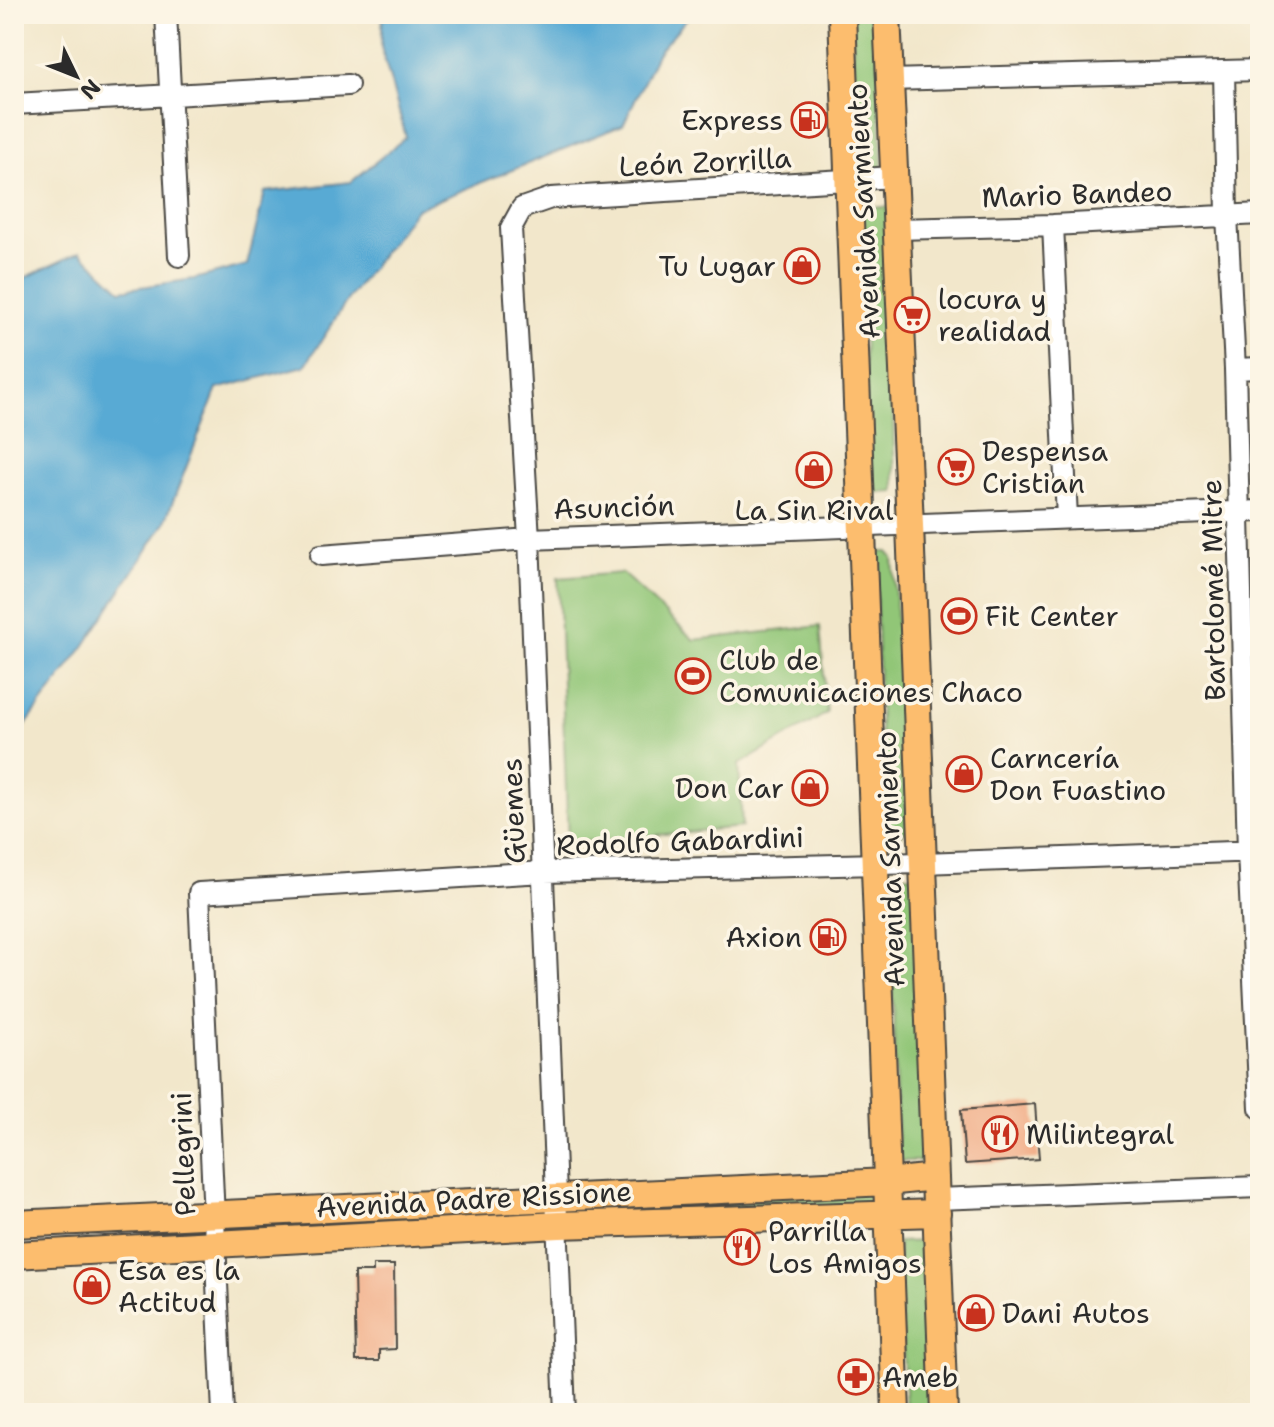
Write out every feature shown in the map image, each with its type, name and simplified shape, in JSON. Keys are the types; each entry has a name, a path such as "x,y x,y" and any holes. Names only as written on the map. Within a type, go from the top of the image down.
{"main road":[{"name":"Avenida Sarmiento","path":"842,14 896,1413"},
{"name":"Avenida Sarmiento","path":"887,14 944,1413"},
{"name":"Avenida Padre Rissione","path":"14,1224 887,1182 936,1196"},
{"name":"Avenida Padre Rissione","path":"14,1255 559,1225 889,1215 936,1196"}],"street":[{"path":"166,14 179,256"},
{"path":"889,80 1260,70"},
{"name":"Bartolomé Mitre","path":"1224,71 1235,369 1250,511 1260,1108"},
{"path":"14,104 348,85"},
{"name":"León Zorrilla","path":"522,208 551,198 894,177"},
{"name":"Güemes","path":"522,208 511,228 529,539 565,1413"},
{"name":"Mario Bandeo","path":"896,229 1053,225 1260,214"},
{"path":"1053,225 1067,518"},
{"path":"1235,369 1260,368"},
{"name":"Asunción","path":"321,555 529,539 1250,511"},
{"name":"Rodolfo Gabardini","path":"199,893 544,872 1254,851"},
{"name":"Pellegrini","path":"199,893 223,1413"},
{"path":"936,1196 1260,1187"}],"green space":[{"path":"852,14 877,14 882,168 857,169"},
{"path":"888,207 895,492 868,493 861,208"},
{"path":"875,552 888,552 893,558 908,828 902,834 889,836 883,829"},
{"name":"Club de Comunicaciones Chaco","path":"622,573 694,640 820,626 827,713 739,765 742,827 568,843 558,578"},
{"path":"914,875 923,1161 898,1161 889,876"},
{"path":"868,1191 869,1206 585,1217 584,1202"},
{"path":"525,1205 526,1220 242,1231 241,1216"},
{"path":"925,1241 933,1413 906,1413 898,1242"}],"water":[{"path":"383,14 691,14 658,52 623,125 416,209 348,299 305,366 217,389 164,524 85,645 14,741 14,283 80,252 121,290 194,279 247,265 265,192 351,182 406,137 381,47"}],"building":[{"name":"Milintegral","path":"1035,1104 1039,1159 965,1164 961,1110"},
{"path":"373,1265 394,1265 395,1349 379,1350 379,1361 356,1361 354,1272 373,1272"}],"place":[{"name":"Express","path":"809,120"},
{"name":"Tu Lugar","path":"802,266"},
{"name":"locura y realidad","path":"912,315"},
{"name":"Despensa Cristian","path":"956,467"},
{"name":"La Sin Rival","path":"814,470"},
{"name":"Fit Center","path":"959,616"},
{"name":"Club de Comunicaciones Chaco","path":"693,676"},
{"name":"Carncería Don Fuastino","path":"964,774"},
{"name":"Don Car","path":"810,788"},
{"name":"Axion","path":"828,937"},
{"name":"Milintegral","path":"1000,1134"},
{"name":"Parrilla Los Amigos","path":"742,1247"},
{"name":"Esa es la Actitud","path":"92,1286"},
{"name":"Dani Autos","path":"976,1313"},
{"name":"Ameb","path":"856,1377"}]}
